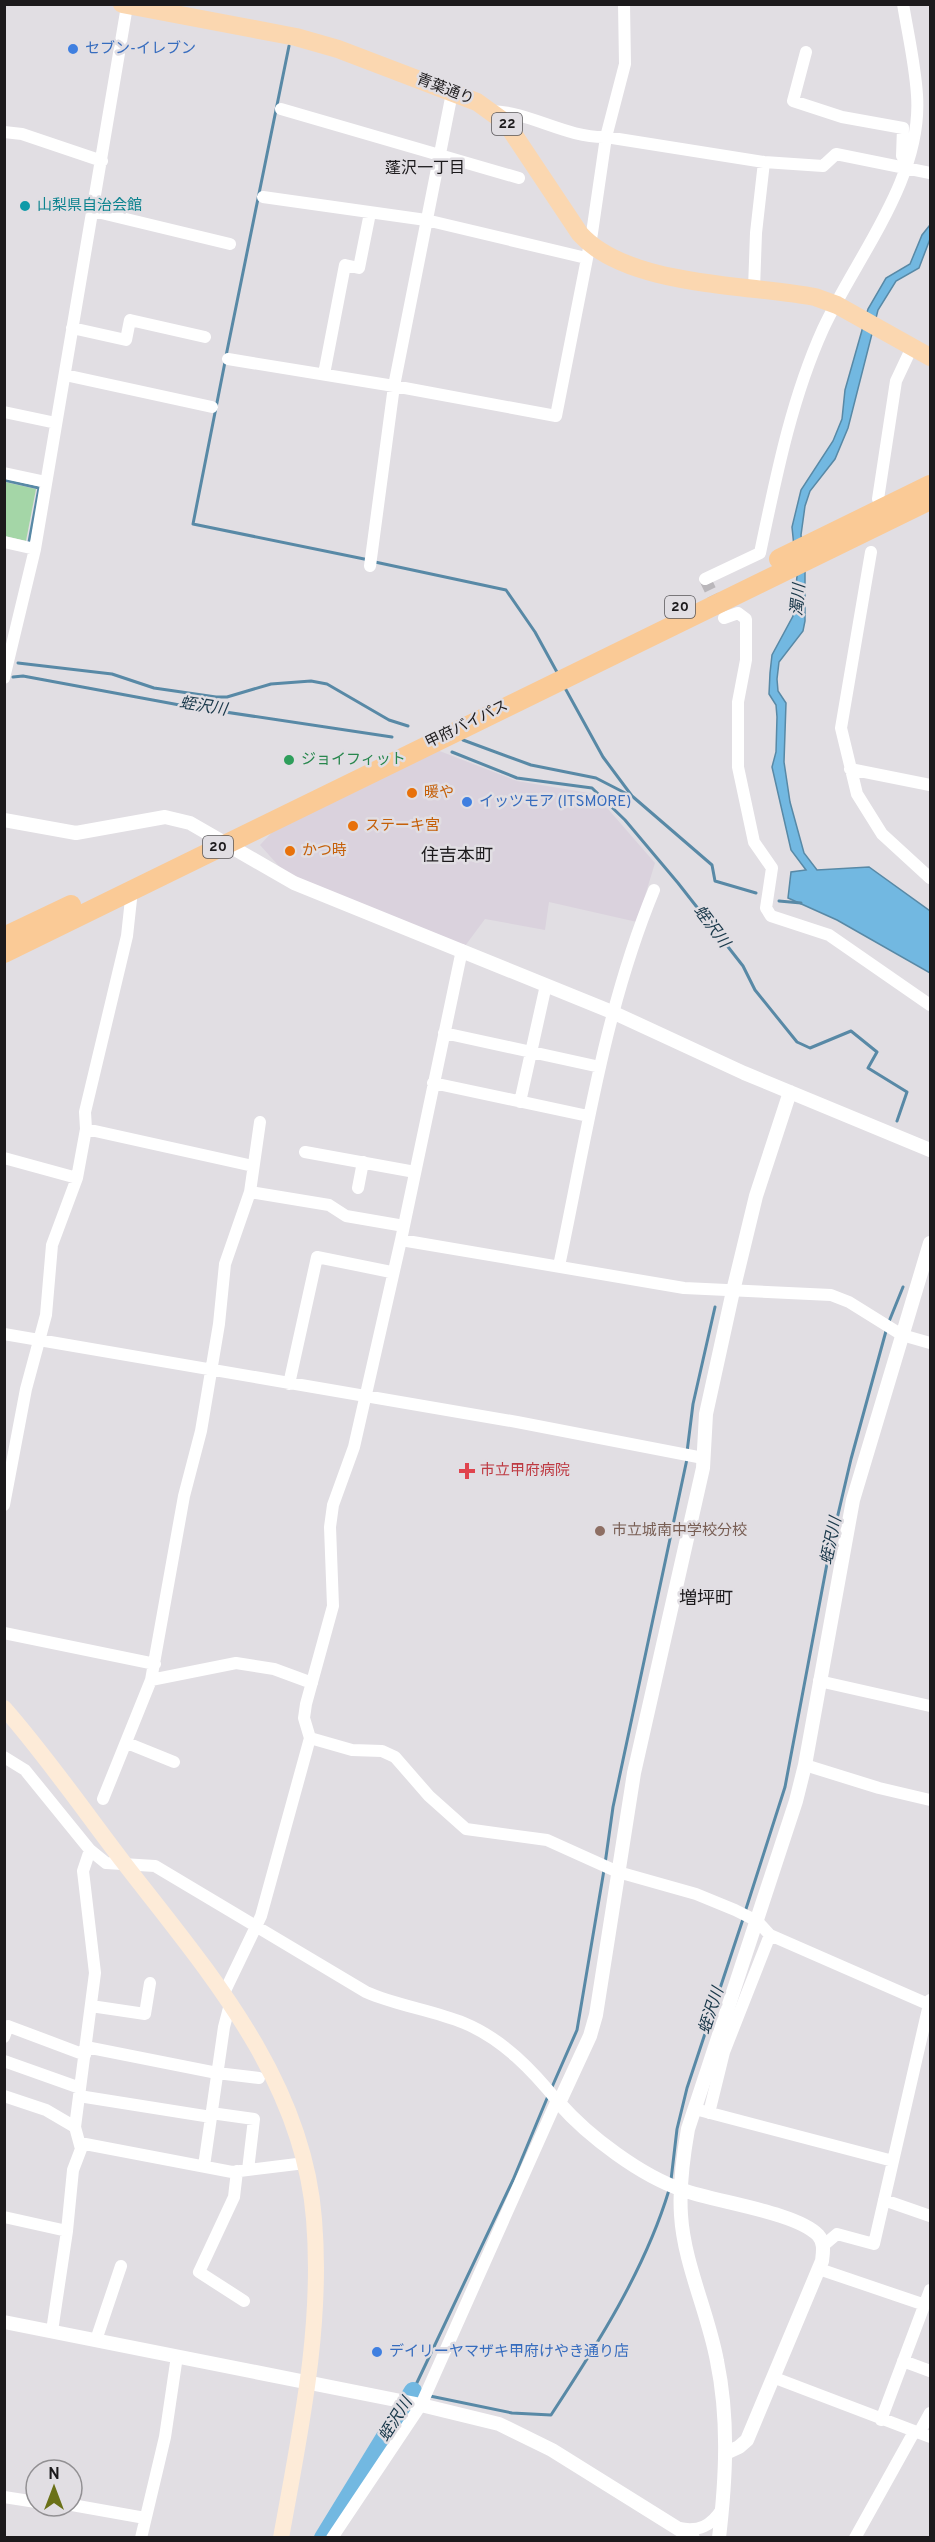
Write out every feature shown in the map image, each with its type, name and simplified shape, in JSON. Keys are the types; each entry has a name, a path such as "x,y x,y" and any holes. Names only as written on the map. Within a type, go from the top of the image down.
{"highway":[{"name":"甲府バイパス","path":"849,533 930,485"},
{"name":"甲府バイパス","path":"4,937 218,840 849,533 930,500"},
{"name":"甲府バイパス","path":"4,953 132,890 218,840"}],"main road":[{"name":"青葉通り","path":"124,5 296,38 338,49 452,93 491,111 506,123 587,251 630,266 754,289 804,295 839,306"},
{"name":"22","path":"839,306 930,357"},
{"path":"4,1708 227,1999 269,2069 299,2142 305,2163 314,2218 316,2286 309,2383 281,2538"}],"street":[{"path":"228,359 394,386 556,416 606,137 625,64 624,4"},
{"path":"705,579 760,553 791,416 823,328 839,306 908,168 916,121 917,96 903,4"},
{"path":"4,678 35,549 102,160 124,5"},
{"path":"806,52 793,102 842,117 903,128 902,158 908,168"},
{"path":"370,566 394,386 452,93"},
{"path":"281,110 519,178"},
{"path":"491,111 506,111 576,136 606,137 764,162 823,166 836,154 930,173"},
{"path":"4,132 22,134 102,160"},
{"path":"754,289 756,232 764,162"},
{"path":"263,197 426,220 587,251"},
{"path":"93,211 230,244"},
{"path":"324,374 345,265 359,268 370,213"},
{"path":"72,328 126,340 130,320 205,337"},
{"path":"878,499 896,381 910,346"},
{"path":"65,375 212,407"},
{"path":"4,412 56,423"},
{"path":"4,473 46,482"},
{"path":"4,542 35,549"},
{"path":"871,552 841,728 857,794 882,834 930,878"},
{"path":"724,618 738,613 746,619 746,660 738,702 738,767 754,842 772,868 766,908 771,916 829,935 930,1005"},
{"path":"850,769 930,785"},
{"path":"4,820 76,833 165,817 190,823 294,883 612,1012 790,1092 930,1150"},
{"path":"4,1505 26,1389 40,1340 51,1280 52,1245 77,1178 86,1129 85,1112 123,957 132,890"},
{"path":"560,1266 588,1116 612,1012 631,946 654,890"},
{"path":"204,2166 227,1999 255,1925 261,1916 310,1738 304,1718 333,1606 330,1527 333,1505 354,1447 391,1272 401,1240 462,950"},
{"path":"520,1102 546,985"},
{"path":"444,1033 600,1067"},
{"path":"433,1083 588,1116"},
{"path":"332,2538 422,2400 557,2100 590,2036 596,2015 616,1870 634,1773 648,1719 701,1458 706,1414 756,1197 790,1092"},
{"path":"103,1799 128,1743 128,1734 151,1680 178,1527 196,1455 219,1324 225,1264 250,1192 260,1122"},
{"path":"86,1129 253,1166"},
{"path":"305,1152 415,1172"},
{"path":"4,1158 77,1178"},
{"path":"358,1188 363,1162"},
{"path":"250,1192 329,1205 346,1216 404,1226"},
{"path":"401,1240 684,1288 831,1295 849,1302 898,1332 930,1343"},
{"path":"709,2113 716,2065 754,1920 805,1765 853,1500 898,1332 930,1243"},
{"path":"289,1384 317,1257 391,1272"},
{"path":"4,1334 517,1422 701,1458"},
{"path":"4,1633 154,1664"},
{"path":"151,1680 236,1663 274,1669 312,1683"},
{"path":"819,1681 930,1706"},
{"path":"310,1738 352,1750 382,1751 395,1757 429,1796 466,1829 547,1840 616,1870 696,1894 738,1911 754,1920 770,1935 930,2003 873,2244 837,2234 824,2245 819,2269 747,2440 726,2453"},
{"path":"128,1743 174,1762"},
{"path":"4,1757 26,1770 90,1850 106,1863 155,1866 366,1992 389,2002 463,2023 481,2031 522,2061 573,2118 650,2175 674,2186 797,2222 818,2235 824,2245"},
{"path":"805,1765 879,1788 930,1800"},
{"path":"52,2331 67,2231 73,2170 80,2143 75,2127 95,1973 84,1871 90,1850"},
{"path":"719,2538 726,2453 718,2362 686,2246 674,2186 695,2109 716,2065 770,1935"},
{"path":"91,2006 145,2014 150,1983"},
{"path":"4,2037 8,2026 85,2051 259,2078"},
{"path":"4,2061 80,2092 211,2115 254,2119 243,2170 234,2198 199,2272 244,2301"},
{"path":"4,2096 46,2110 75,2127"},
{"path":"695,2109 893,2161"},
{"path":"80,2143 204,2166 243,2170 305,2163"},
{"path":"884,2200 930,2216"},
{"path":"4,2217 67,2231"},
{"path":"96,2340 121,2266"},
{"path":"819,2269 926,2312"},
{"path":"881,2420 903,2361 926,2312 930,2290"},
{"path":"4,2322 398,2400 422,2400 467,2414 525,2435 693,2538"},
{"path":"141,2538 165,2437 177,2356"},
{"path":"903,2361 930,2371"},
{"path":"775,2378 921,2434"},
{"path":"855,2538 921,2434 930,2413"},
{"path":"4,2497 24,2500"},
{"path":"84,2507 145,2518"},
{"path":"679,2528 690,2530 708,2526 722,2509"}],"shaded area":[{"path":"437,750 517,781 595,794 655,863 637,922 549,902 545,930 485,919 462,950 294,883 260,845 275,829"}],"green space":[{"path":"5,482 36,489 26,541 5,536"}],"water":[{"name":"濁川","path":"930,225 930,239 919,268 896,281 878,310 848,428 835,459 810,491 805,506 801,535 805,569 805,621 803,631 779,662 777,679 778,691 786,703 784,762 790,802 804,853 817,870 869,867 930,911 930,973 837,920 788,898 791,872 806,870 791,850 772,767 776,752 777,717 776,705 769,694 772,655 793,616 797,576 792,527 801,490 833,441 842,419 845,390 868,309 886,278 910,264 922,235"}],"waterway":[{"path":"226,356 289,46"},
{"path":"225,362 193,524 369,560"},
{"path":"4,480 39,488 29,542"},
{"path":"375,562 506,590 535,632 558,674"},
{"path":"18,663 112,674 154,688 216,697 227,697 271,684 311,681 327,684 389,720 408,726"},
{"name":"蛭沢川","path":"13,677 23,676 185,706 392,737"},
{"path":"565,688 603,757 632,796 712,865 715,881 756,893"},
{"path":"463,740 531,765 596,778 631,796"},
{"name":"蛭沢川","path":"452,752 517,778 592,788 625,820 678,883 743,966 755,990 797,1042 810,1048 851,1031 877,1052 868,1068 907,1092 897,1121"},
{"path":"779,901 801,903"},
{"name":"蛭沢川","path":"888,1324 903,1287"},
{"path":"687,1452 693,1404 715,1307"},
{"name":"蛭沢川","path":"745,1912 785,1787 829,1553 851,1459 886,1331"},
{"path":"605,1864 613,1807 687,1459"},
{"path":"552,2087 577,2030 604,1870"},
{"name":"蛭沢川","path":"671,2180 677,2129 687,2088 743,1919"},
{"path":"421,2393 413,2391 513,2180 548,2096"},
{"name":"蛭沢川","path":"430,2396 512,2413 551,2415 602,2334 633,2278 659,2220 669,2190"},
{"name":"蛭沢川","path":"323,2538 413,2391"}],"tunnel":[{"path":"705,579 720,610"}],"place":[{"name":"セブン-イレブン","path":"73,49"},
{"name":"山梨県自治会館","path":"25,206"},
{"name":"ジョイフィット","path":"289,760"},
{"name":"暖や","path":"412,793"},
{"name":"イッツモア (ITSMORE)","path":"467,802"},
{"name":"ステーキ宮","path":"353,826"},
{"name":"かつ時","path":"290,851"},
{"name":"市立甲府病院","path":"467,1471"},
{"name":"市立城南中学校分校","path":"600,1531"},
{"name":"デイリーヤマザキ甲府けやき通り店","path":"377,2352"}],"district":[{"name":"蓬沢一丁目","path":"425,169"},
{"name":"住吉本町","path":"457,856"},
{"name":"増坪町","path":"706,1599"}]}
